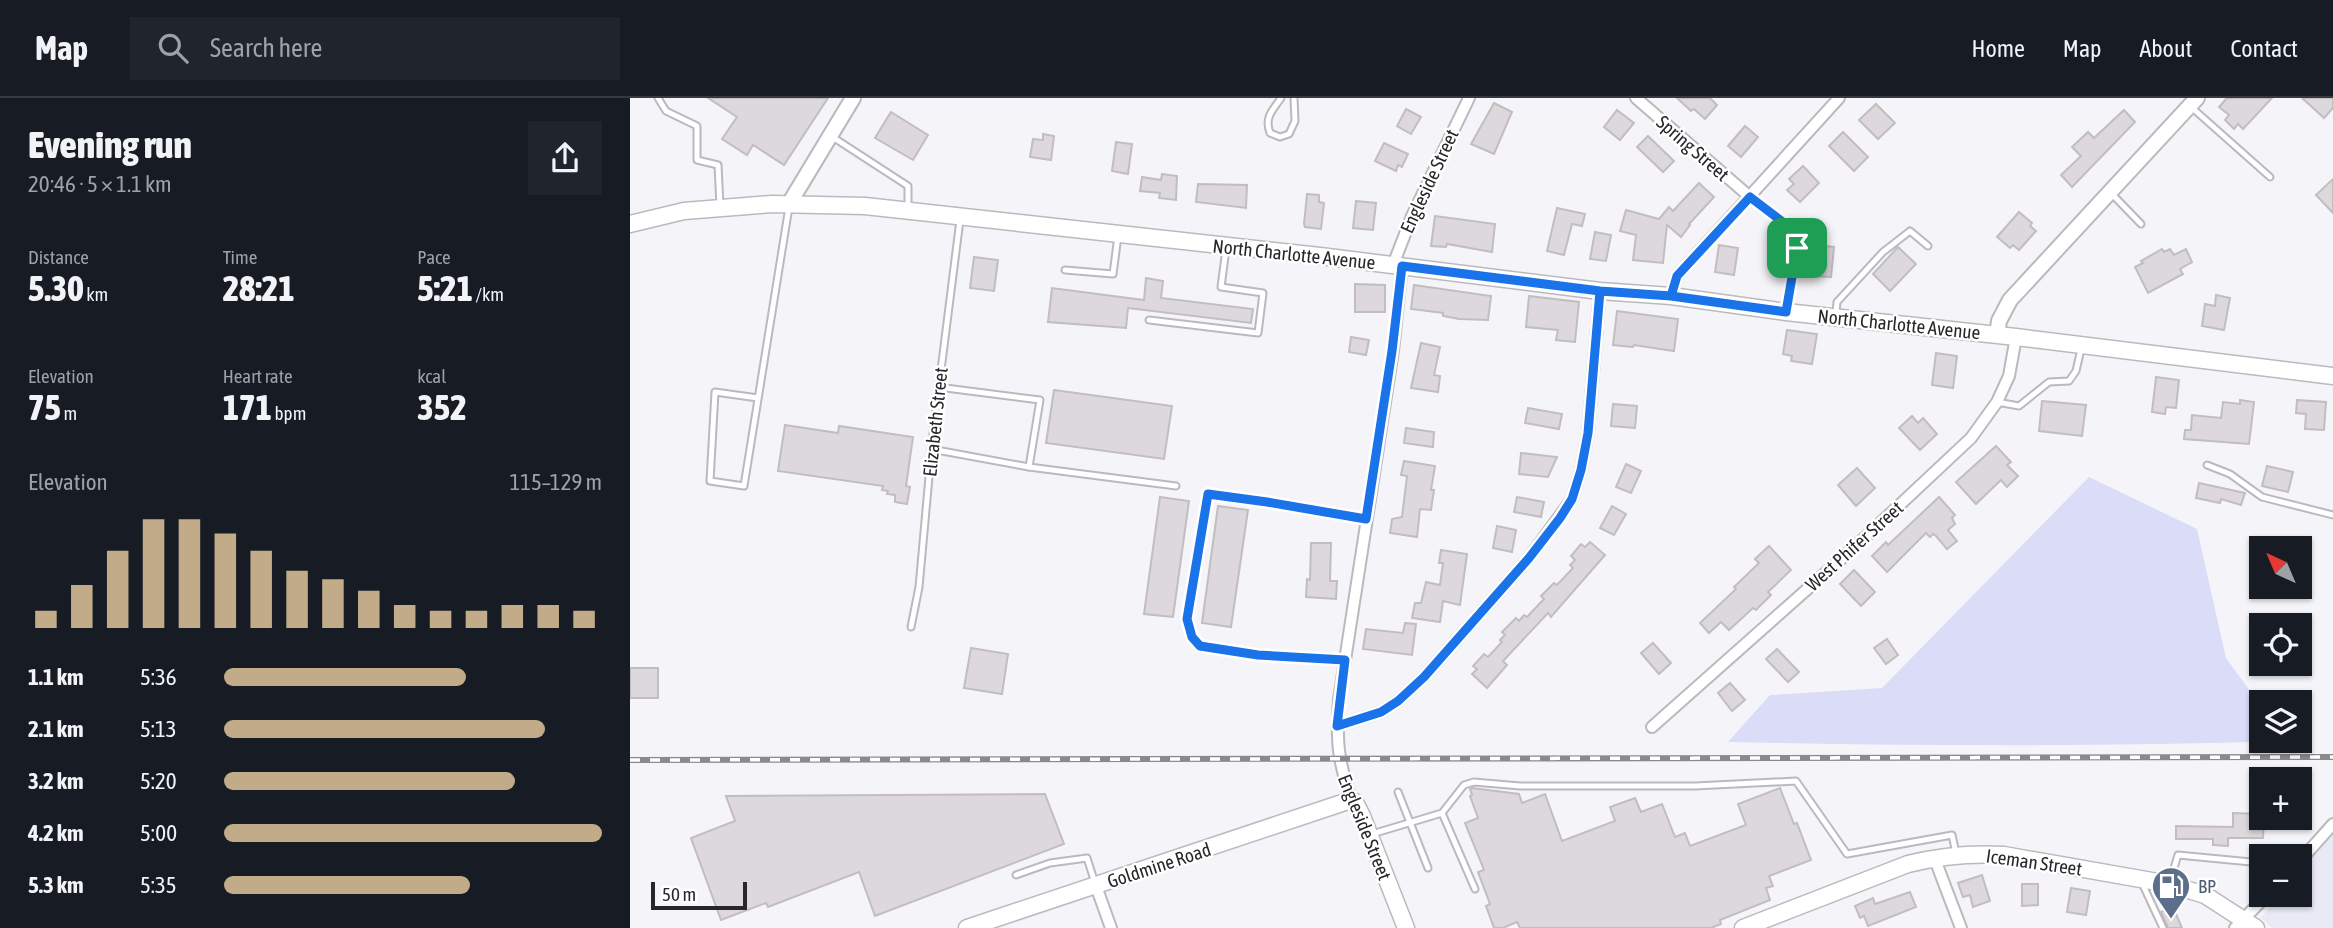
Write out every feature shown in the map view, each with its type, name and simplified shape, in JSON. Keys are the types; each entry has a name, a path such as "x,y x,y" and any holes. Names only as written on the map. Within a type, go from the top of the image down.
{"main road":[{"name":"North Charlotte Avenue","path":"630,224 684,211 720,208 789,204 865,206 1398,265 1600,291 1671,296 2333,376"},
{"name":"Engleside Street","path":"1351,800 1355,802 1406,928"},
{"name":"Goldmine Road","path":"967,928 1351,800"},
{"name":"Iceman Street","path":"1743,928 1908,864 1956,855 2004,855 2169,884 2205,895 2245,925"}],"street":[{"path":"789,204 853,98"},
{"name":"Engleside Street","path":"1351,800 1338,760 1337,726 1392,351 1398,265 1412,216 1469,98"},
{"name":"Spring Street","path":"1636,98 1750,197"},
{"path":"1671,296 1677,276 1839,98"},
{"path":"1997,335 1998,321 2010,300 2194,102"},
{"path":"1337,726 1381,712 1398,701 1424,677 1529,558 1572,499 1588,433 1600,291"},
{"name":"West Phifer Street","path":"1652,727 1858,544 1970,438 1997,402 2008,376 2016,337"},
{"path":"2312,848 2333,824"},
{"path":"1934,857 1961,928"},
{"path":"1096,886 1111,928"},
{"path":"2245,925 2258,907"}],"lane":[{"path":"658,98 666,111 698,126 697,160 718,165 720,208"},
{"path":"1281,98 1269,114 1267,124 1270,133 1280,137 1290,134 1295,121 1294,98"},
{"path":"2194,102 2270,177"},
{"path":"831,136 908,187 908,212"},
{"path":"2110,192 2141,224"},
{"path":"1750,197 1792,229 1798,240 1786,312"},
{"path":"758,398 715,392 710,481 744,486 789,204"},
{"name":"Elizabeth Street","path":"911,627 919,587 938,387 961,217"},
{"path":"1836,317 1838,302 1883,252 1910,231 1927,246"},
{"path":"1065,270 1113,274 1118,233"},
{"path":"1149,320 1258,333 1263,293 1221,286 1226,246"},
{"path":"1997,402 2019,405 2049,382 2068,381 2076,372 2082,345"},
{"path":"938,387 1040,400 1030,467"},
{"path":"931,449 1030,467 1176,486"},
{"path":"2207,465 2230,474 2262,498 2333,515"},
{"path":"1345,660 1258,655 1200,646 1192,637 1187,619 1208,494 1366,519"},
{"path":"1369,835 1442,813 1464,785 1474,782 1520,786 1695,786 1796,780 1847,854 1952,835 1956,855"},
{"path":"1398,792 1428,868"},
{"path":"1442,813 1475,889"},
{"path":"2169,884 2178,855 2249,862"},
{"path":"1016,875 1050,863 1087,858 1096,886"},
{"path":"2140,879 2162,928"}],"shaded area":[{"path":"2089,477 2197,529 2226,658 2249,690 2249,742 2007,745 1728,742 1770,695 1882,688"},
{"path":"2333,834 2333,928 2272,928 2261,918 2270,907 2312,907 2312,859"}],"building":[{"path":"708,98 828,98 784,165 753,145 747,155 722,139 737,117"},
{"path":"1677,98 1710,98 1717,105 1705,119"},
{"path":"2227,98 2272,98 2243,129 2238,124 2234,129 2225,120 2229,115 2219,107"},
{"path":"2302,98 2333,98 2333,108 2324,118"},
{"path":"1494,103 1512,112 1494,154 1471,144"},
{"path":"1876,104 1895,123 1878,139 1859,120"},
{"path":"1406,109 1421,117 1411,134 1397,126"},
{"path":"1617,110 1634,123 1620,140 1604,127"},
{"path":"2124,110 2135,122 2072,187 2061,175 2081,156 2072,147 2088,132 2094,138"},
{"path":"891,112 928,135 913,160 875,138"},
{"path":"1745,126 1758,137 1741,157 1728,146"},
{"path":"1843,132 1868,157 1854,171 1829,146"},
{"path":"1043,134 1054,136 1051,160 1030,157 1033,139 1043,140"},
{"path":"1648,136 1674,161 1663,172 1637,147"},
{"path":"1116,142 1132,144 1128,174 1112,171"},
{"path":"1384,143 1408,154 1402,167 1398,165 1396,171 1375,161"},
{"path":"1803,166 1819,183 1800,202 1787,190 1794,184 1789,179"},
{"path":"1162,174 1177,176 1176,200 1159,198 1160,193 1140,191 1142,177 1161,180"},
{"path":"2333,179 2333,213 2316,195"},
{"path":"1699,183 1714,197 1689,224 1681,237 1667,225 1663,263 1633,260 1636,235 1620,231 1626,210 1659,219 1669,207 1673,211"},
{"path":"1198,184 1247,185 1246,208 1196,202"},
{"path":"1307,194 1319,195 1319,202 1324,203 1321,229 1305,227"},
{"path":"1356,201 1376,203 1373,230 1353,228"},
{"path":"1557,208 1585,214 1582,226 1572,224 1564,255 1547,251"},
{"path":"2019,212 2032,223 2030,226 2036,231 2019,250 2013,245 2010,248 1997,237"},
{"path":"1435,216 1495,224 1492,252 1447,244 1446,247 1431,246"},
{"path":"1595,232 1611,235 1606,261 1590,259"},
{"path":"1719,245 1738,248 1734,275 1715,272"},
{"path":"1813,245 1834,247 1831,277 1810,276"},
{"path":"1898,247 1916,264 1890,291 1873,274"},
{"path":"2162,249 2164,252 2170,249 2174,255 2186,249 2192,262 2180,269 2183,274 2148,293 2135,267"},
{"path":"974,257 998,260 994,291 970,288"},
{"path":"1146,278 1163,281 1161,298 1253,309 1251,323 1128,308 1126,328 1048,322 1052,288 1144,300"},
{"path":"1355,284 1385,285 1385,312 1355,312"},
{"path":"1414,285 1491,296 1488,320 1459,319 1443,316 1443,313 1411,309"},
{"path":"2216,295 2230,298 2224,330 2202,326 2205,304 2215,306"},
{"path":"1529,296 1579,302 1575,342 1556,340 1558,330 1526,327"},
{"path":"1617,311 1678,319 1674,351 1613,345"},
{"path":"1787,330 1817,334 1812,364 1791,361 1792,356 1783,354"},
{"path":"1351,337 1369,340 1366,355 1349,352"},
{"path":"1421,343 1440,347 1434,375 1440,376 1438,392 1411,388"},
{"path":"1936,353 1957,356 1953,388 1932,385"},
{"path":"2156,377 2179,380 2176,408 2166,407 2165,414 2152,412"},
{"path":"1054,390 1172,406 1164,459 1046,443"},
{"path":"2240,400 2254,402 2249,444 2184,439 2185,430 2191,430 2192,415 2221,418 2223,402 2240,404"},
{"path":"2297,400 2326,402 2324,430 2305,429 2306,414 2296,413"},
{"path":"2042,401 2086,405 2082,436 2039,431"},
{"path":"1613,404 1637,406 1635,428 1611,426"},
{"path":"1528,408 1562,414 1559,429 1525,423"},
{"path":"1912,416 1918,423 1923,418 1937,434 1920,450 1899,428"},
{"path":"785,425 838,433 839,426 913,437 906,486 910,487 907,504 895,502 895,495 887,494 888,491 882,490 883,486 778,471"},
{"path":"1406,428 1434,432 1433,447 1404,443"},
{"path":"1996,446 2011,462 2007,465 2018,476 2007,487 2001,480 1976,504 1956,482"},
{"path":"1521,453 1557,457 1548,477 1519,474"},
{"path":"1404,461 1435,466 1431,510 1420,509 1417,537 1390,533 1392,519 1402,517 1407,476 1401,475"},
{"path":"1626,464 1641,471 1631,493 1616,487"},
{"path":"2267,466 2293,472 2288,492 2262,486"},
{"path":"1857,468 1875,488 1856,506 1838,485"},
{"path":"2199,483 2245,493 2241,505 2221,499 2220,503 2196,498"},
{"path":"1160,497 1189,501 1173,617 1144,614"},
{"path":"1517,497 1544,502 1541,517 1514,512"},
{"path":"1939,497 1955,515 1952,518 1955,524 1948,530 1957,541 1947,549 1936,536 1933,534 1930,537 1926,533 1887,572 1872,556 1886,542 1888,545"},
{"path":"1218,506 1248,510 1231,627 1202,623"},
{"path":"1612,506 1626,514 1614,535 1600,528"},
{"path":"1497,526 1516,530 1512,552 1493,548"},
{"path":"1590,542 1605,555 1551,617 1548,613 1503,661 1507,665 1487,688 1472,674 1477,669 1473,666 1484,654 1488,657 1502,642 1500,640 1505,635 1502,632 1516,618 1519,621 1524,615 1527,617 1544,599 1541,596 1554,583 1557,585 1573,568 1570,565 1575,560 1571,556 1581,544 1585,547"},
{"path":"1311,543 1331,543 1330,581 1337,581 1336,599 1306,597 1307,579 1310,580"},
{"path":"1769,546 1791,570 1768,592 1771,595 1756,610 1753,608 1729,630 1721,622 1709,633 1700,623 1736,589 1734,587 1759,563 1755,559"},
{"path":"1441,550 1467,554 1460,605 1443,601 1440,622 1412,618 1415,603 1421,603 1426,582 1440,585 1443,563 1439,563"},
{"path":"1854,570 1875,592 1861,606 1840,584"},
{"path":"1405,623 1416,624 1412,655 1363,649 1366,629 1403,633"},
{"path":"1887,639 1898,655 1886,664 1874,648"},
{"path":"1653,643 1671,663 1659,674 1641,653"},
{"path":"971,648 1008,654 1002,694 964,688"},
{"path":"1777,649 1799,672 1788,682 1766,659"},
{"path":"630,668 658,668 658,698 630,698"},
{"path":"1730,683 1745,700 1732,711 1718,693"},
{"path":"1472,788 1519,794 1522,803 1545,794 1562,841 1615,821 1610,807 1635,798 1641,812 1662,804 1675,837 1685,833 1690,846 1746,825 1738,804 1780,788 1811,860 1769,876 1773,886 1766,888 1770,900 1720,920 1721,924 1711,928 1520,928 1517,922 1503,928 1494,928 1486,906 1490,904 1478,872 1484,870 1465,823 1478,818 1470,796"},
{"path":"1045,794 1064,844 875,916 859,872 768,907 766,903 721,920 691,838 735,821 726,796"},
{"path":"2233,813 2249,814 2249,830 2263,830 2263,838 2228,838 2228,846 2213,845 2213,839 2176,839 2176,826 2233,827"},
{"path":"1982,875 1990,901 1973,907 1970,895 1963,897 1958,883"},
{"path":"2022,884 2038,884 2038,905 2022,906"},
{"path":"2071,888 2090,891 2086,915 2067,912"},
{"path":"1910,892 1916,907 1868,926 1864,916 1860,918 1855,906 1873,898 1875,904"},
{"path":"2173,907 2182,928 2168,928 2161,912"}],"railway":[{"path":"630,760 2333,757"}],"place":[{"name":"BP","path":"2171,920"}],"route":[{"path":"1797,248 1786,312 1671,296 1600,291 1402,266 1366,519 1208,494 1187,619 1192,637 1200,646 1228,651 1345,660 1337,726 1381,712 1398,701 1424,677 1471,627 1529,558 1572,499 1588,433 1600,291 1671,296 1677,276 1750,197 1792,229 1798,240 1797,248"}]}
